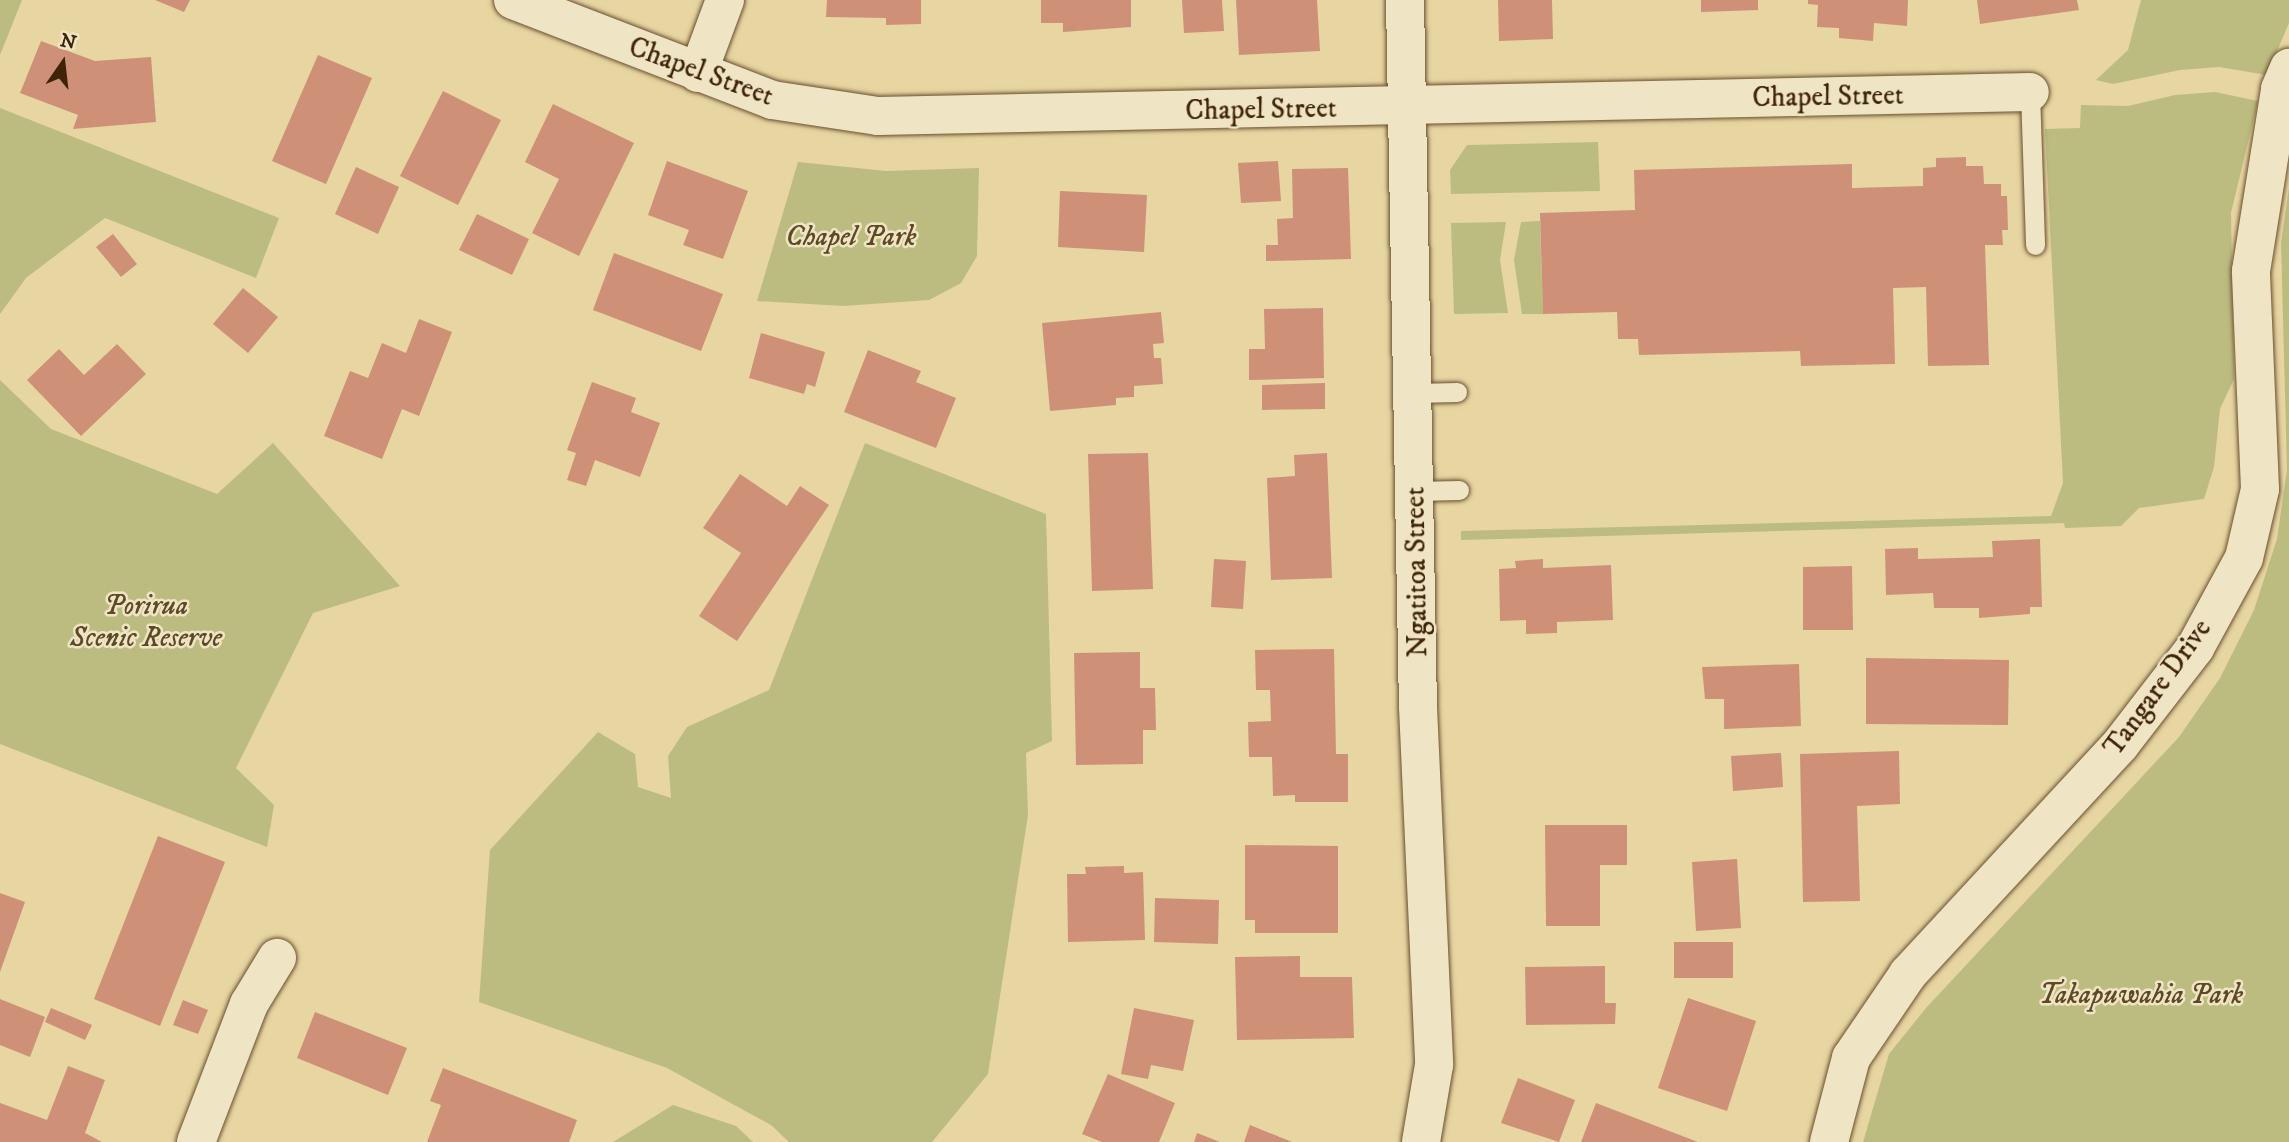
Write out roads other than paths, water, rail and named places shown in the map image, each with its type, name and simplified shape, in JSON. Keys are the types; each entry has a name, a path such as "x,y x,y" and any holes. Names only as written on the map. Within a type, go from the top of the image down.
{"street":[{"name":"Chapel Street","path":"513,0 698,74 772,100 878,116 1407,108 2030,92"},
{"path":"698,74 725,0"},
{"name":"Ngatitoa Street","path":"1405,0 1415,393 1418,707 1434,1065 1421,1142"},
{"name":"Tangare Drive","path":"1829,1142 1851,1058 1908,974 2120,744 2194,648 2244,558 2260,489 2251,271 2280,89 2289,68"},
{"path":"196,1142 249,1004 277,958"}],"lane":[{"path":"2030,92 2035,245"},
{"path":"1415,393 1457,392"},
{"path":"1416,491 1460,490"}],"park label":[{"name":"Chapel Park","path":"851,237"},
{"name":"Porirua Scenic Reserve","path":"146,622"},
{"name":"Takapuwahia Park","path":"2141,995"}]}
